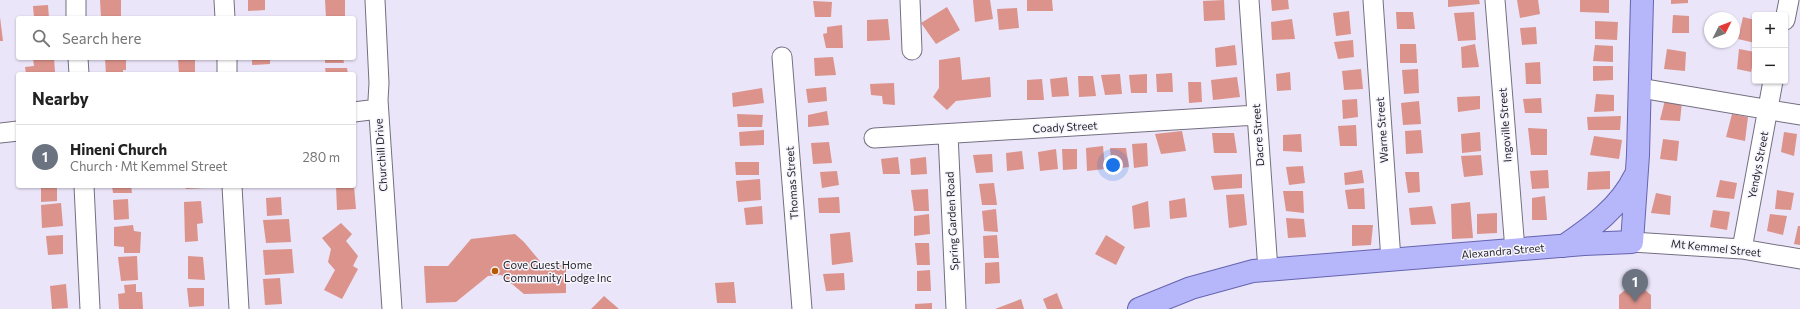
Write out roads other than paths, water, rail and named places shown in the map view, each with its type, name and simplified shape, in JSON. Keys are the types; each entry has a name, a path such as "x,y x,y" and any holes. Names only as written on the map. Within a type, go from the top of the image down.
{"main road":[{"path":"1632,242 1640,88 1642,0"},
{"path":"1564,246 1589,229 1613,208 1627,191 1636,173"},
{"name":"Alexandra Street","path":"1139,309 1204,283 1268,270 1564,246 1632,242"}],"street":[{"path":"76,0 76,16"},
{"path":"224,0 225,16"},
{"name":"Churchill Drive","path":"375,0 379,84 378,109 392,309"},
{"path":"910,0 912,50"},
{"name":"Dacre Street","path":"1249,0 1268,270"},
{"name":"Warne Street","path":"1373,0 1391,260"},
{"name":"Ingoville Street","path":"1495,0 1515,250"},
{"path":"1787,12 1789,0"},
{"name":"Thomas Street","path":"782,57 802,309"},
{"path":"78,60 79,72"},
{"path":"227,60 227,72"},
{"name":"Yendys Street","path":"1742,249 1773,84"},
{"path":"1640,88 1800,115"},
{"path":"356,112 378,109"},
{"name":"Coady Street","path":"874,138 1257,115"},
{"path":"0,133 16,131"},
{"name":"Spring Garden Road","path":"948,134 956,309"},
{"path":"84,188 90,309"},
{"path":"232,188 239,309"},
{"name":"Mt Kemmel Street","path":"1632,242 1742,249 1800,259"}],"place":[{"name":"Cove Guest Home Community Lodge Inc","path":"495,271"},
{"name":"Hineni Church","path":"1635,302"}]}
